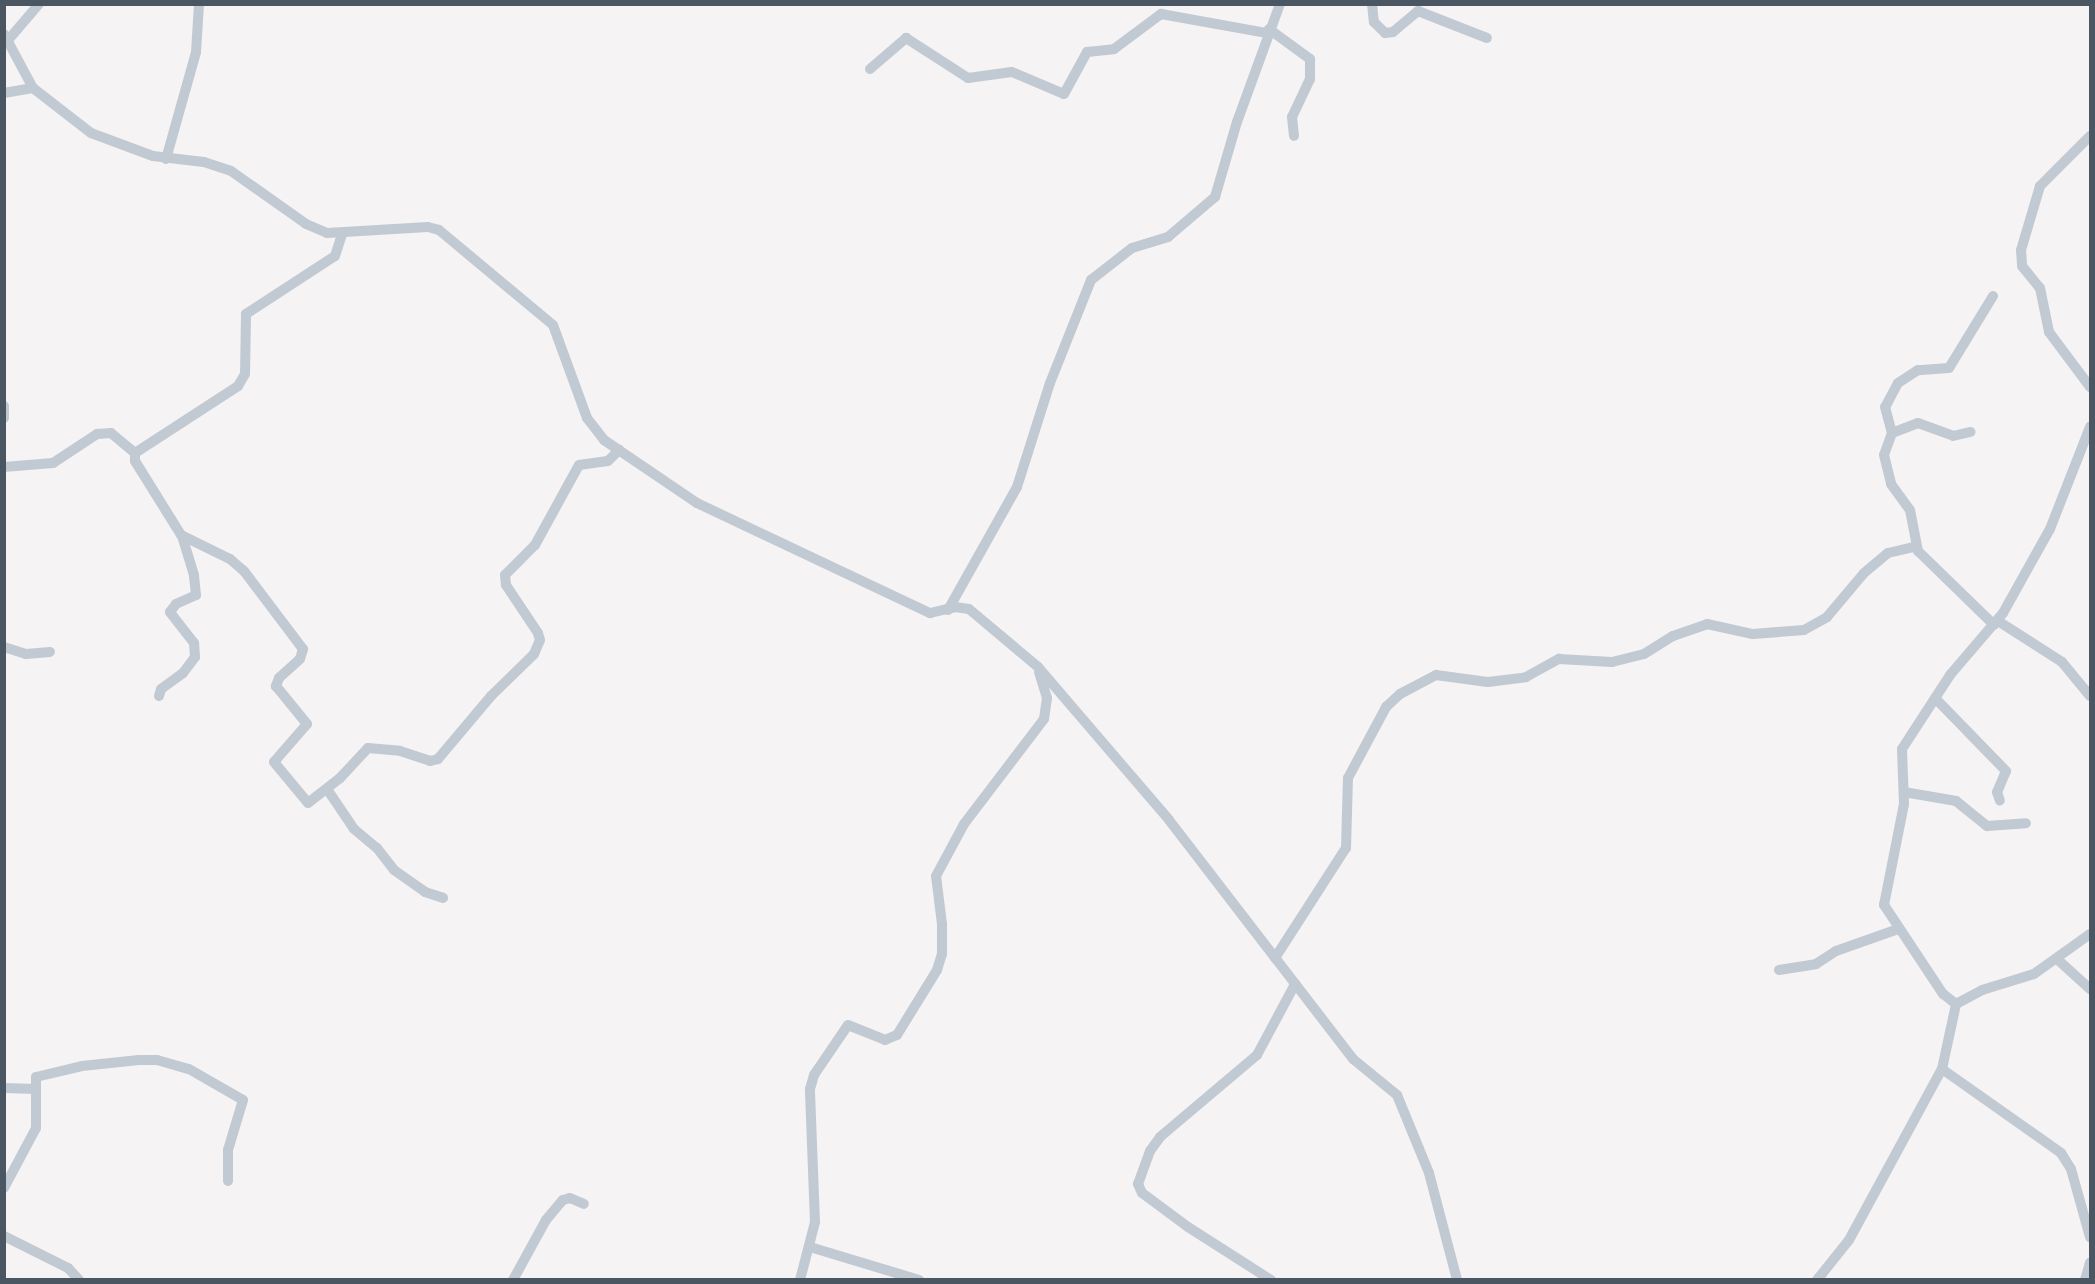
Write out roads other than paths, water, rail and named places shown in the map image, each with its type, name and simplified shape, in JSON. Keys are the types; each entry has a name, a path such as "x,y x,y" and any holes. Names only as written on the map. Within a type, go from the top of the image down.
{"street":[{"path":"39,4 7,37 33,88 91,133 166,159 204,162 231,171 311,227 342,235 428,227 449,237 553,325 587,418 598,435 697,503 930,613 969,609 1038,668 1168,820 1353,1059 1396,1095 1426,1162 1458,1280"},
{"path":"166,159 196,52 199,4"},
{"path":"948,610 1017,487 1085,289 1097,272 1132,248 1168,237 1215,197 1268,31 1280,4"},
{"path":"1372,4 1374,22 1385,33 1391,33 1418,11 1487,38"},
{"path":"870,69 906,38 968,78 1012,72 1064,94 1087,52 1114,49 1161,14 1268,31 1310,59 1310,79 1292,117 1294,136"},
{"path":"4,93 33,88"},
{"path":"2091,136 2040,186 2021,250 2022,266 2040,288 2049,332 2091,387"},
{"path":"135,453 160,434 189,420 243,381 246,314 335,256 342,235"},
{"path":"1993,296 1949,368 1918,370 1898,383 1885,407 1892,433 1884,455 1887,471 1891,484 1910,510 1915,547 1996,623 2062,662 2091,696"},
{"path":"4,406 4,418"},
{"path":"1892,433 1918,423 1953,436 1971,432"},
{"path":"1956,1004 1943,994 1898,929 1884,899 1904,792 1902,749 1950,675 1996,623 2050,530 2091,427"},
{"path":"4,467 53,463 104,432 117,436 135,453 135,461 181,535 194,574 195,595 176,604 170,612 194,643 195,657 183,673 162,689 159,696"},
{"path":"181,535 237,564 301,644 300,660 279,678 276,686 307,724 274,762 308,803 327,789 368,748 404,752 430,761 438,759 491,696 534,654 540,640 538,633 506,585 505,575 535,545 579,465 608,460 619,450"},
{"path":"1275,958 1341,858 1348,831 1348,778 1386,707 1400,694 1436,675 1488,682 1526,677 1559,659 1612,662 1644,654 1673,636 1707,624 1753,634 1804,630 1827,617 1864,573 1888,553 1915,547"},
{"path":"4,647 26,654 50,652"},
{"path":"800,1280 815,1222 810,1089 814,1075 848,1025 885,1040 897,1035 937,970 942,954 942,924 936,876 969,817 1044,718 1047,698 1038,668"},
{"path":"1935,698 2006,771 1997,792 2000,801"},
{"path":"327,789 354,829 377,848 394,870 425,892 443,898"},
{"path":"1904,792 1956,801 1987,826 2026,823"},
{"path":"1779,969 1816,964 1836,951 1898,929"},
{"path":"1817,1280 1849,1240 1942,1069 1956,1004 1982,990 2034,974 2091,934"},
{"path":"2057,959 2091,989"},
{"path":"1271,1280 1188,1227 1142,1193 1138,1184 1150,1151 1160,1137 1257,1055 1295,984"},
{"path":"4,1188 36,1128 36,1077 82,1066 157,1060 189,1068 243,1100 228,1150 228,1181"},
{"path":"1942,1069 2061,1153 2071,1169 2091,1237"},
{"path":"4,1088 36,1089"},
{"path":"513,1280 546,1220 563,1200 570,1198 584,1204"},
{"path":"4,1236 68,1268 79,1280"},
{"path":"810,1247 919,1280"},
{"path":"2085,1280 2091,1263"}]}
